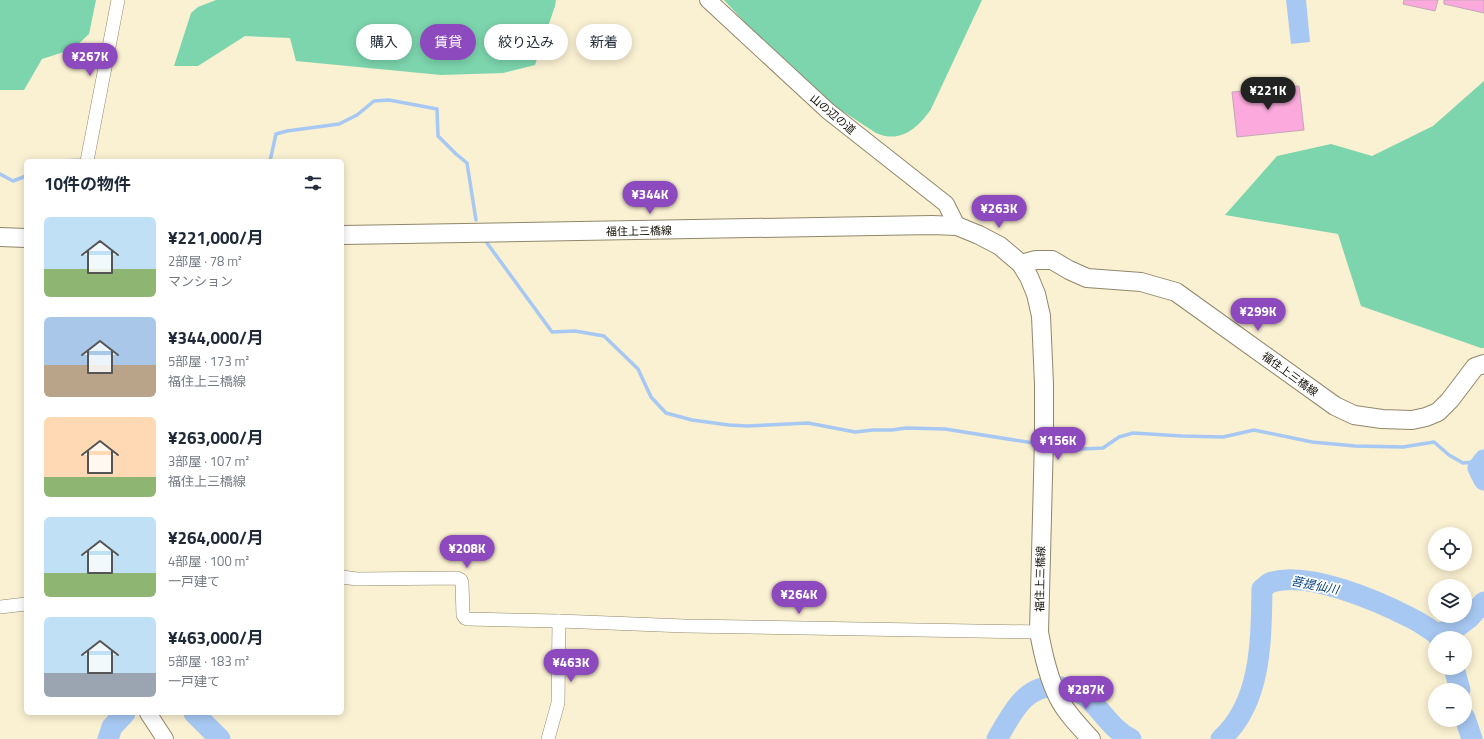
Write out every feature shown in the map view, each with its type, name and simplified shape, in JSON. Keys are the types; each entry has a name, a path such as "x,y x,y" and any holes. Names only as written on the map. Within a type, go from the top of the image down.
{"main road":[{"name":"福住上三橋線","path":"344,235 932,225 957,226 1000,246 1021,264 1029,277 1036,294 1041,316 1044,384 1044,439 1039,632 1044,658 1059,699 1079,726 1091,739"},
{"path":"0,237 24,238"},
{"name":"福住上三橋線","path":"1021,264 1036,260 1052,260 1087,278 1141,282 1176,292 1335,406 1354,415 1382,419 1412,420 1426,418 1438,412 1450,400 1475,367 1484,364"}],"street":[{"path":"88,159 118,0"},
{"name":"山の辺の道","path":"708,0 828,111 946,204 957,226"},
{"path":"344,576 357,579 457,578 461,580 462,583 463,615 468,619 685,626 1039,632"},
{"path":"0,607 24,604"},
{"path":"548,739 558,703 559,621"},
{"path":"149,715 165,739"}],"green space":[{"path":"0,0 96,0 89,34 73,49 42,59 24,90 0,90"},
{"path":"216,0 556,0 549,24 484,24 484,60 537,60 535,65 503,73 441,75 296,61 290,38 245,36 198,66 174,66 191,13 198,7"},
{"path":"724,0 982,0 931,109 914,128 901,135 893,137 876,133 804,86"},
{"path":"1484,81 1484,348 1361,306 1338,234 1225,215 1277,156 1331,144 1372,156 1433,126"}],"water":[{"path":"1286,0 1306,0 1310,42 1291,44"}],"building":[{"path":"1404,0 1438,0 1435,11 1403,4"},
{"path":"1444,0 1484,0 1484,13 1444,4"},
{"path":"1299,86 1304,130 1237,137 1232,92"}],"waterway":[{"path":"270,159 276,134 287,131 339,124 357,115 374,101 389,100 437,109 438,136 467,163 476,220"},
{"path":"0,174 13,181 24,177"},
{"path":"487,243 552,332 575,331 604,336 638,369 651,397 666,413 692,420 729,425 747,426 808,423 855,432 906,428 945,429 1033,443"},
{"path":"1061,450 1103,448 1119,437 1133,433 1223,437 1254,430 1312,442 1355,446 1403,447 1434,442 1449,455 1463,463 1473,462 1478,468"},
{"name":"菩提仙川","path":"1484,460 1478,468 1484,480"},
{"name":"菩提仙川","path":"1221,739 1234,724 1245,707 1252,689 1259,649 1262,589 1268,584 1287,580 1324,584 1362,596 1381,604 1397,611 1432,631"},
{"name":"菩提仙川","path":"1446,631 1457,627 1469,618 1484,602"},
{"path":"1456,675 1458,683"},
{"name":"菩提仙川","path":"997,739 1014,710 1021,702 1038,690 1049,687 1061,687 1077,691 1084,695 1119,732 1131,739"},
{"name":"菩提仙川","path":"108,739 112,727 123,715"},
{"name":"菩提仙川","path":"196,715 220,739"},
{"path":"1468,727 1472,739"}]}
